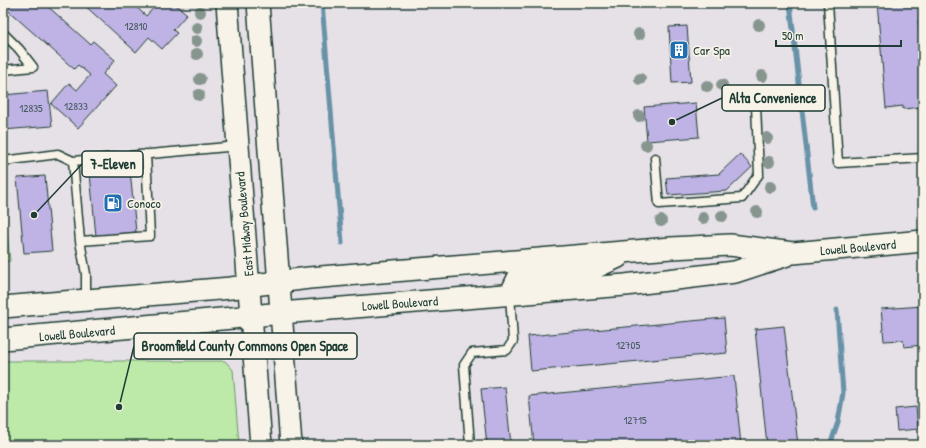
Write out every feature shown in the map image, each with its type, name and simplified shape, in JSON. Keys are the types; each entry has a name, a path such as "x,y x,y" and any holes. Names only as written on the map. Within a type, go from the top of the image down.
{"main road":[{"name":"East Midway Boulevard","path":"227,3 261,445"},
{"path":"258,3 291,445"},
{"name":"Lowell Boulevard","path":"3,307 86,301 279,281 629,251 730,245 793,253 923,241"},
{"path":"510,295 519,276 590,270 629,251"},
{"name":"Lowell Boulevard","path":"3,339 252,317 281,313 625,285 735,272 793,253"}],"lane":[{"path":"828,3 838,164 923,158"},
{"path":"3,33 19,49 33,67 3,70"},
{"path":"655,158 659,204 742,198 759,174 756,106"},
{"path":"3,161 58,154 73,160 238,146"},
{"path":"80,241 150,236 146,154"},
{"path":"73,160 80,241 86,274 86,301"},
{"path":"470,445 464,365 472,353 507,350 513,341 510,295"}],"green space":[{"path":"3,192 10,261 3,262"},
{"path":"3,361 225,361 233,370 239,445 3,445"}],"building":[{"path":"3,3 44,3 90,44 93,41 115,60 103,74 116,86 78,128 51,104 69,83 77,90 90,75 78,65 74,69 3,6"},
{"path":"82,3 132,3 146,16 158,3 174,3 187,14 173,30 177,33 162,49 149,37 136,52"},
{"path":"877,3 923,3 923,20 918,21 923,64 923,107 903,109 903,106 886,108"},
{"name":"Car Spa","path":"687,26 691,82 672,83 669,27"},
{"path":"48,91 52,126 3,130 3,95"},
{"path":"696,103 699,137 647,141 644,107"},
{"path":"740,154 752,167 727,191 668,195 666,178 719,174"},
{"name":"Conoco","path":"130,170 136,232 96,236 90,174"},
{"path":"45,176 52,251 24,253 17,178"},
{"path":"923,306 923,345 904,347 903,340 884,341 881,309"},
{"path":"724,318 727,353 531,371 528,336"},
{"path":"784,326 798,445 767,445 755,329"},
{"path":"734,376 741,445 534,445 529,396"},
{"path":"505,387 511,445 487,445 481,389"},
{"path":"916,407 918,429 897,431 895,409"}],"waterway":[{"path":"322,3 342,243"},
{"path":"790,3 813,208"},
{"path":"830,445 838,422 843,393 837,310"}],"place":[{"name":"Car Spa","path":"679,50"},
{"name":"Alta Convenience","path":"672,122"},
{"name":"Conoco","path":"113,203"},
{"name":"7-Eleven","path":"34,215"},
{"name":"Broomfield County Commons Open Space","path":"119,407"}]}
